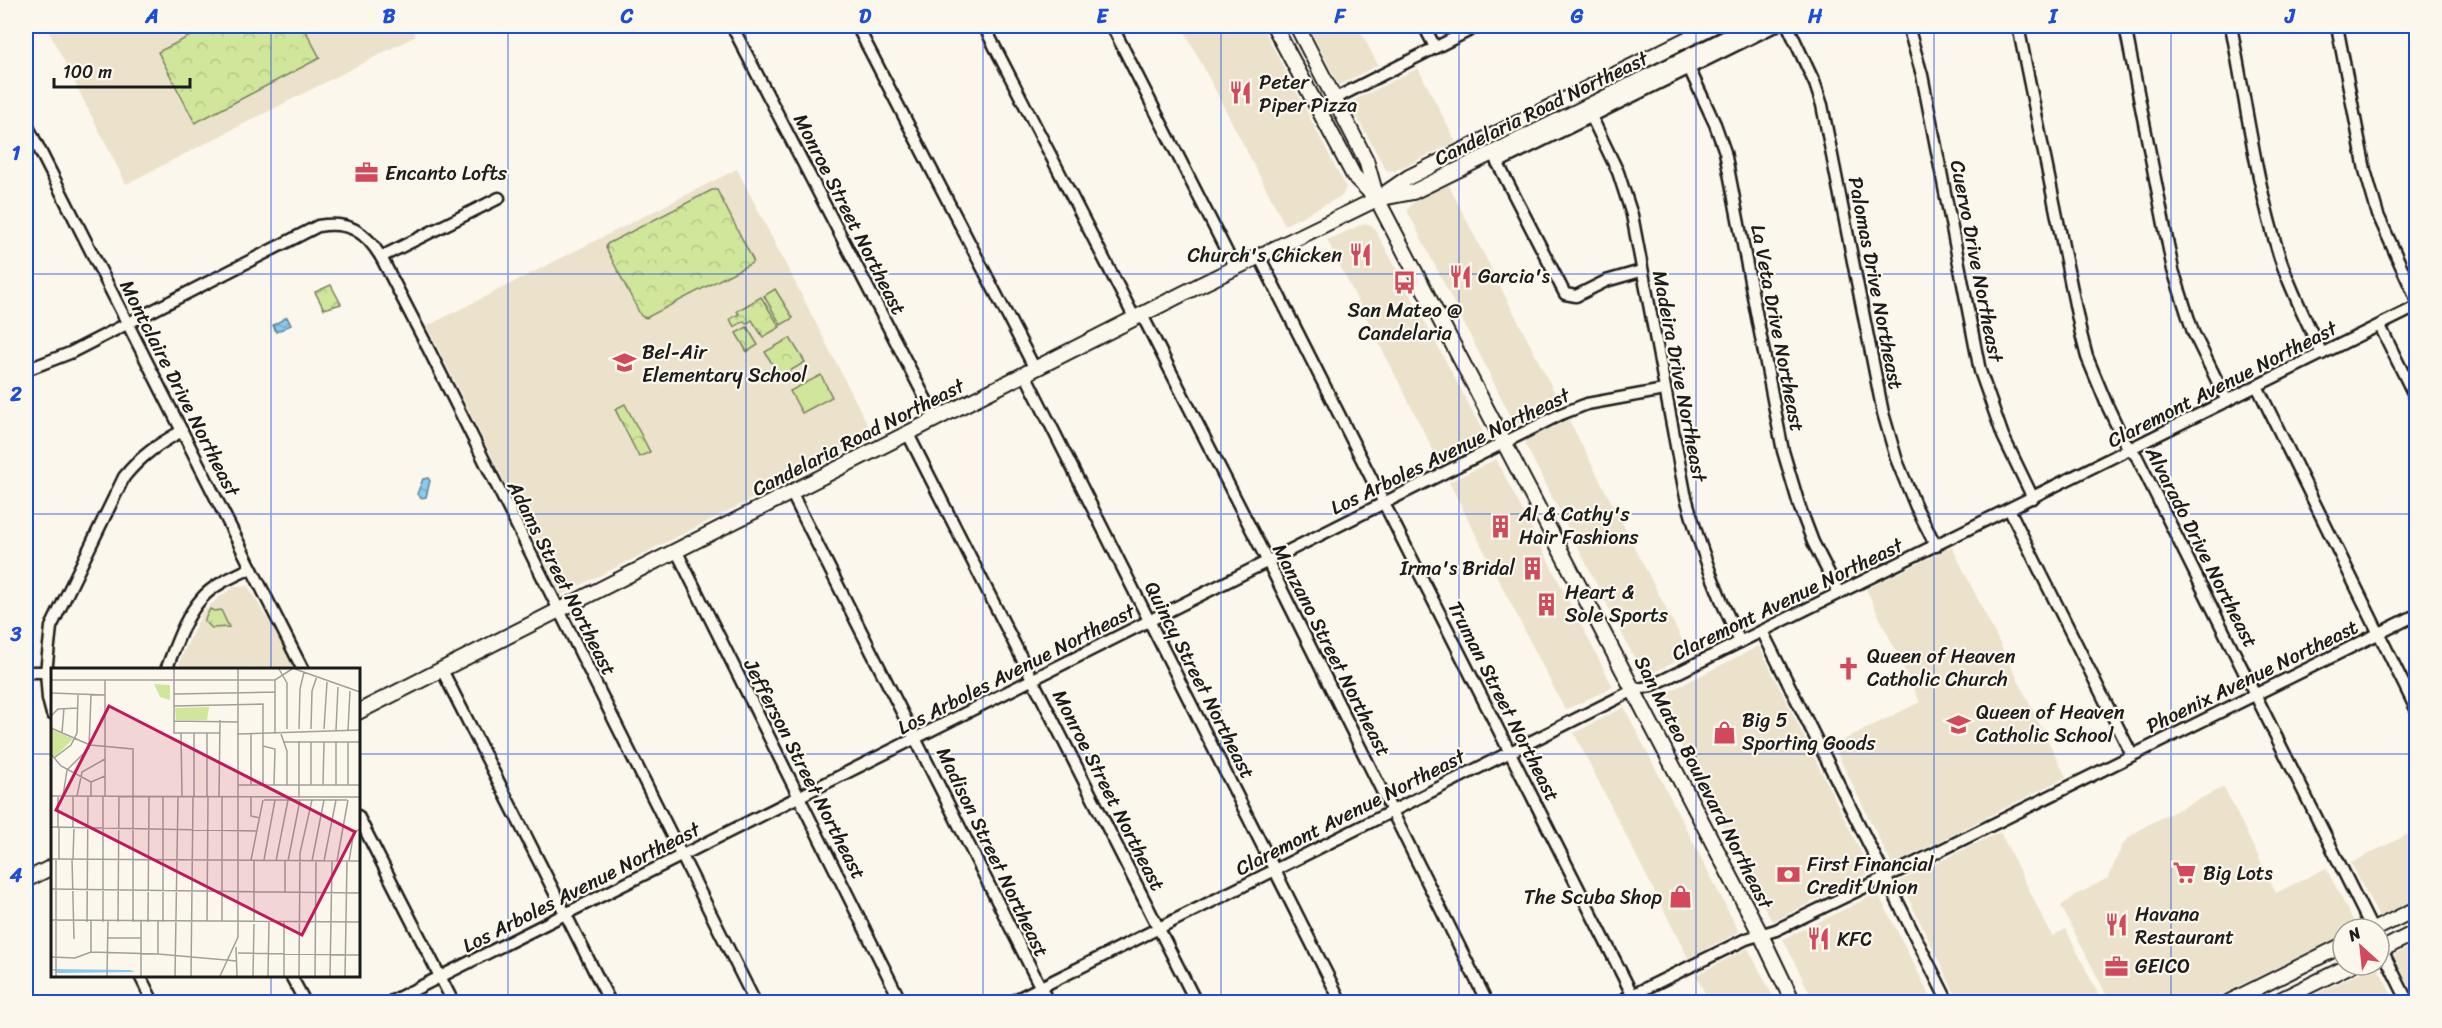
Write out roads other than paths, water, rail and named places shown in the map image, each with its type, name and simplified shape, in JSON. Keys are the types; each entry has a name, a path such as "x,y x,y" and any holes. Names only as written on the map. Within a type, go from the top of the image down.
{"main road":[{"path":"1276,26 1292,43 1318,92 1327,99 1334,99"},
{"name":"San Mateo Boulevard Northeast","path":"1276,26 1354,176 1377,199"},
{"name":"San Mateo Boulevard Northeast","path":"1297,26 1365,160 1377,199 1761,935 1793,1002"},
{"name":"Candelaria Road Northeast","path":"360,711 792,494 1030,371 1377,199 1408,177 1713,26"},
{"name":"Candelaria Road Northeast","path":"1377,199 1413,192 1495,158 1751,26"},
{"path":"26,880 51,868"},
{"path":"2391,921 2416,909"},
{"path":"2391,943 2416,932"},
{"path":"2229,1002 2253,997 2331,952"},
{"path":"2276,1002 2331,975"}],"street":[{"name":"Monroe Street Northeast","path":"732,26 936,419"},
{"name":"Quincy Street Northeast","path":"857,26 1030,371 1150,622 1341,1002"},
{"name":"Manzano Street Northeast","path":"984,26 1268,562 1486,1002"},
{"path":"1112,26 1235,268"},
{"path":"1424,26 1435,47"},
{"path":"1334,99 1478,26"},
{"path":"1495,158 1591,116 1775,26"},
{"name":"Palomas Drive Northeast","path":"1788,26 1815,84 1822,105 1889,434 1916,507 1936,546"},
{"name":"Cuervo Drive Northeast","path":"1908,26 1922,75 1980,371 2003,436 2033,498"},
{"name":"Alvarado Drive Northeast","path":"2018,26 2080,334 2087,357 2124,441 2132,449 2368,917"},
{"path":"2125,26 2175,277 2193,332 2227,401"},
{"path":"2231,26 2267,213 2295,298 2322,354"},
{"path":"2337,26 2366,170 2378,215 2416,299"},
{"name":"La Veta Drive Northeast","path":"1689,68 1715,124 1725,152 1783,451 1813,542 1839,593"},
{"name":"Madeira Drive Northeast","path":"1591,116 1623,185 1632,216 1684,493 1694,530 1704,562 1740,642"},
{"name":"Montclaire Drive Northeast","path":"26,123 302,668"},
{"path":"1486,138 1565,294 1576,296 1606,281 1641,272"},
{"path":"381,257 499,198"},
{"name":"Adams Street Northeast","path":"127,323 318,226 344,224 354,228 374,245 755,1002"},
{"name":"Truman Street Northeast","path":"1259,256 1634,999"},
{"name":"Claremont Avenue Northeast","path":"1011,1002 1634,690 1651,686 2416,307"},
{"path":"26,370 70,352 127,323"},
{"path":"2380,326 2416,399"},
{"path":"2257,386 2416,709"},
{"name":"Los Arboles Avenue Northeast","path":"390,1002 1574,408 1664,390"},
{"path":"51,710 48,699 51,627 124,477 137,460 154,446 182,432"},
{"name":"Monroe Street Northeast","path":"908,434 1196,1002"},
{"name":"Madison Street Northeast","path":"792,494 1048,1002"},
{"path":"2009,509 2132,755"},
{"name":"Jefferson Street Northeast","path":"676,552 901,1002"},
{"path":"166,668 187,620 203,596 251,568"},
{"name":"Phoenix Avenue Northeast","path":"1618,1002 1634,999 1746,939 1776,930 2416,615"},
{"path":"1762,631 1948,1002"},
{"path":"442,670 610,1002"},
{"path":"26,672 50,672"},
{"path":"360,820 453,1002"},
{"path":"2391,969 2408,1002"},
{"path":"141,977 153,1002"},
{"path":"292,977 305,1002"}],"water":[{"path":"287,317 291,325 276,332 273,325"},
{"path":"428,478 430,481 426,497 421,498 417,494 423,479"}],"place":[{"name":"Peter Piper Pizza","path":"1241,93"},
{"name":"Encanto Lofts","path":"367,173"},
{"name":"Church's Chicken","path":"1360,255"},
{"name":"Garcia's","path":"1460,276"},
{"name":"San Mateo @ Candelaria","path":"1405,283"},
{"name":"Bel-Air Elementary School","path":"624,363"},
{"name":"Al & Cathy's Hair Fashions","path":"1501,526"},
{"name":"Irma's Bridal","path":"1533,568"},
{"name":"Heart & Sole Sports","path":"1547,604"},
{"name":"Queen of Heaven Catholic Church","path":"1849,668"},
{"name":"Queen of Heaven Catholic School","path":"1958,724"},
{"name":"Big 5 Sporting Goods","path":"1724,732"},
{"name":"Big Lots","path":"2185,873"},
{"name":"First Financial Credit Union","path":"1789,875"},
{"name":"The Scuba Shop","path":"1680,897"},
{"name":"Havana Restaurant","path":"2117,925"},
{"name":"KFC","path":"1819,939"},
{"name":"GEICO","path":"2117,966"}]}
